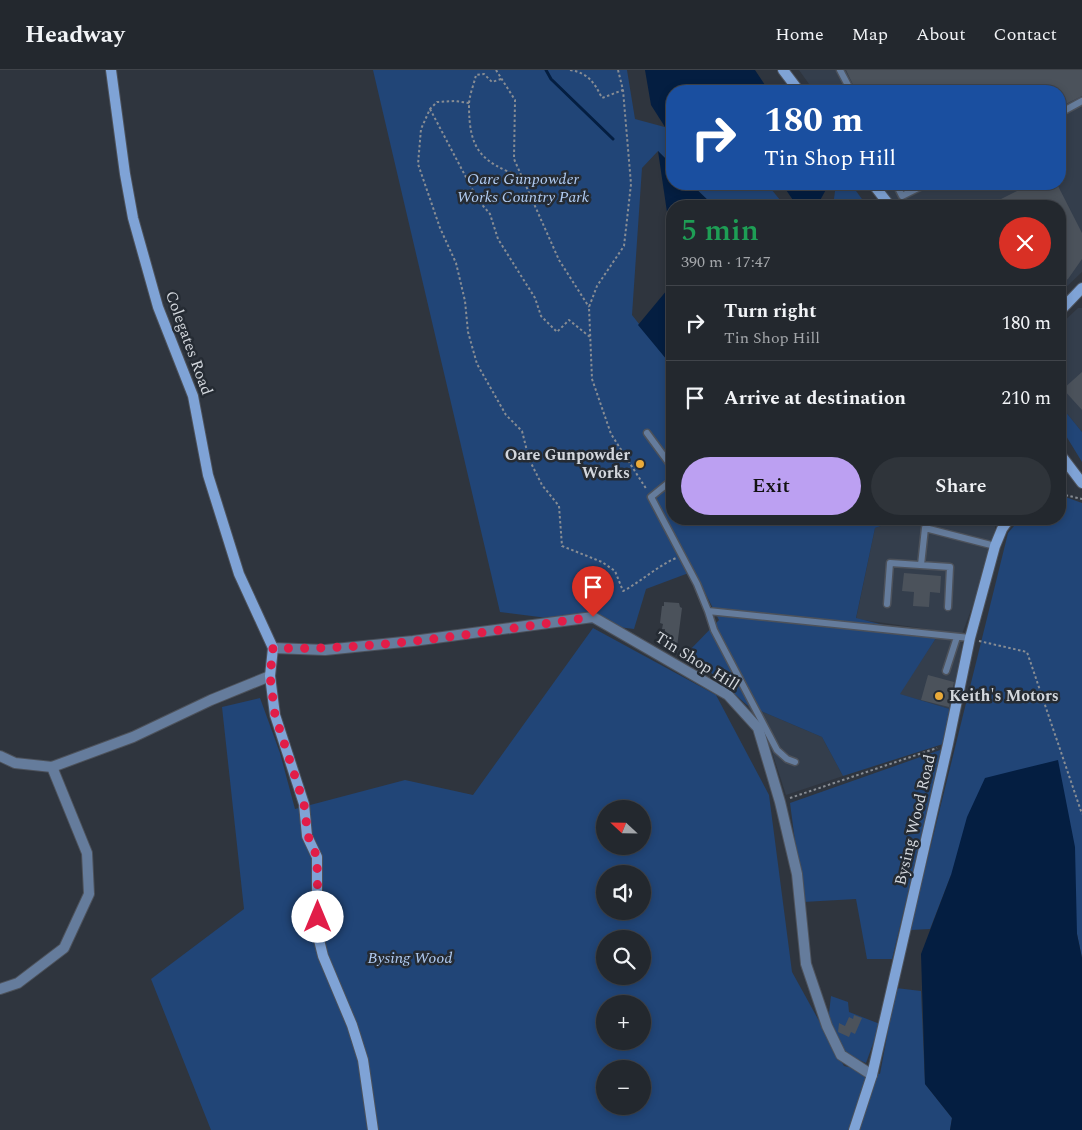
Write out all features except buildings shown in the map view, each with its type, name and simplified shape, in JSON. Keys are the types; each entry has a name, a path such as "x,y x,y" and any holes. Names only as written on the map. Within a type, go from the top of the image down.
{"street":[{"name":"Colegates Road","path":"111,70 132,209 158,307 193,396 208,475 239,574 273,648"},
{"path":"783,70 794,85"},
{"path":"878,190 885,200"},
{"path":"1066,304 1082,289"},
{"path":"1066,463 1082,483"},
{"name":"Bysing Wood Road","path":"854,1130 872,1074 948,744 970,638 995,546 1004,525"},
{"name":"Tin Shop Hill","path":"273,648 325,650 413,641 593,617 728,695 758,728 780,802 797,874 806,964 827,1026 841,1055 872,1074"},
{"path":"273,648 270,676 275,715 304,804 308,836 317,857 317,932 335,990 352,1025 362,1060 373,1130"},
{"path":"0,756 15,763 52,767 133,737 211,700 270,676"},
{"path":"0,989 18,982 64,948 89,894 88,853 52,767"}],"lane":[{"path":"840,70 848,85"},
{"path":"1066,110 1082,101"},
{"path":"899,190 902,196 914,190"},
{"path":"647,433 666,459"},
{"path":"666,485 651,497 682,555 708,611 714,630 777,750 787,759 795,762"},
{"path":"921,565 925,528 995,546"},
{"path":"887,604 890,563 950,567 948,607"},
{"path":"708,611 970,638"},
{"path":"946,671 957,637"}],"path":[{"path":"496,70 515,100 514,159 559,260 589,307"},
{"path":"570,70 582,72 594,82 602,98 623,90"},
{"path":"618,70 623,90 631,184 624,246 597,286 589,307 592,379 611,434 651,497"},
{"path":"502,79 492,82 484,74 476,75 469,103 472,137 478,153 491,163 522,177"},
{"path":"469,103 455,101 437,102 430,109 421,128 418,164 440,228 456,263 465,301 468,332 477,364 506,416 522,431 529,459 542,485 559,506 562,546 602,562 615,571 624,591 642,580 658,566 682,555"},
{"path":"430,109 478,200 490,214 498,239 535,298 541,316 557,332 569,320 590,337"},
{"path":"1066,495 1082,498"},
{"path":"970,638 1027,652 1082,814"},
{"path":"780,802 948,744"}],"shaded area":[{"path":"645,70 755,70 765,85 666,85 666,129 651,105"},
{"path":"799,70 1082,70 1082,272 1066,287 1066,200 892,200 884,190 1066,190 1066,85 810,85"},
{"path":"658,151 666,159 666,190 697,190 708,200 666,200 666,205"},
{"path":"786,190 826,190 820,200 793,200"},
{"path":"666,291 666,359 638,325"},
{"path":"1078,308 1082,308 1082,432 1066,412 1066,319"},
{"path":"883,525 995,525 995,546 962,634 856,619 875,528"},
{"path":"936,638 962,640 959,680 953,710 899,694"},
{"path":"747,705 822,737 843,776 786,795 772,752"},
{"path":"1058,760 1075,847 1077,934 1082,958 1082,1130 950,1130 952,1118 925,1084 921,954 951,875 967,817 985,778"}],"green space":[{"name":"Oare Gunpowder Works Country Park","path":"373,70 627,70 635,119 666,127 666,159 658,151 642,168 632,315 666,358 666,525 883,525 875,528 856,618 936,638 900,694 953,710 943,744 843,776 822,737 747,705 688,652 719,620 694,571 646,589 634,629 500,612"},
{"path":"697,190 772,190 780,200 708,200"},
{"path":"835,190 855,190 863,200 834,200"},
{"path":"1066,412 1082,432 1082,462 1066,436"},
{"path":"1066,497 1082,503 1082,958 1077,934 951,875 930,929 910,930 1008,533 1015,525 1066,525"},
{"name":"Bysing Wood","path":"593,628 716,695 769,795 792,972 844,1066 880,1074 896,988 921,991 925,1084 952,1118 950,1130 211,1130 151,979 244,909 222,707 260,698 280,753 295,809 405,780 473,795"},
{"path":"943,749 892,959 867,959 856,899 803,902 790,803"},
{"path":"831,996 848,1002 849,1012 880,1024 866,1063 843,1053 828,1022"}],"waterway":[{"path":"546,70 551,79 613,139"}],"place":[{"name":"Oare Gunpowder Works","path":"640,464"},
{"name":"Keith's Motors","path":"939,696"}],"route":[{"path":"318,917 317,857 308,836 304,804 280,736 275,715 270,676 273,648 325,650 413,641 593,617"}]}
